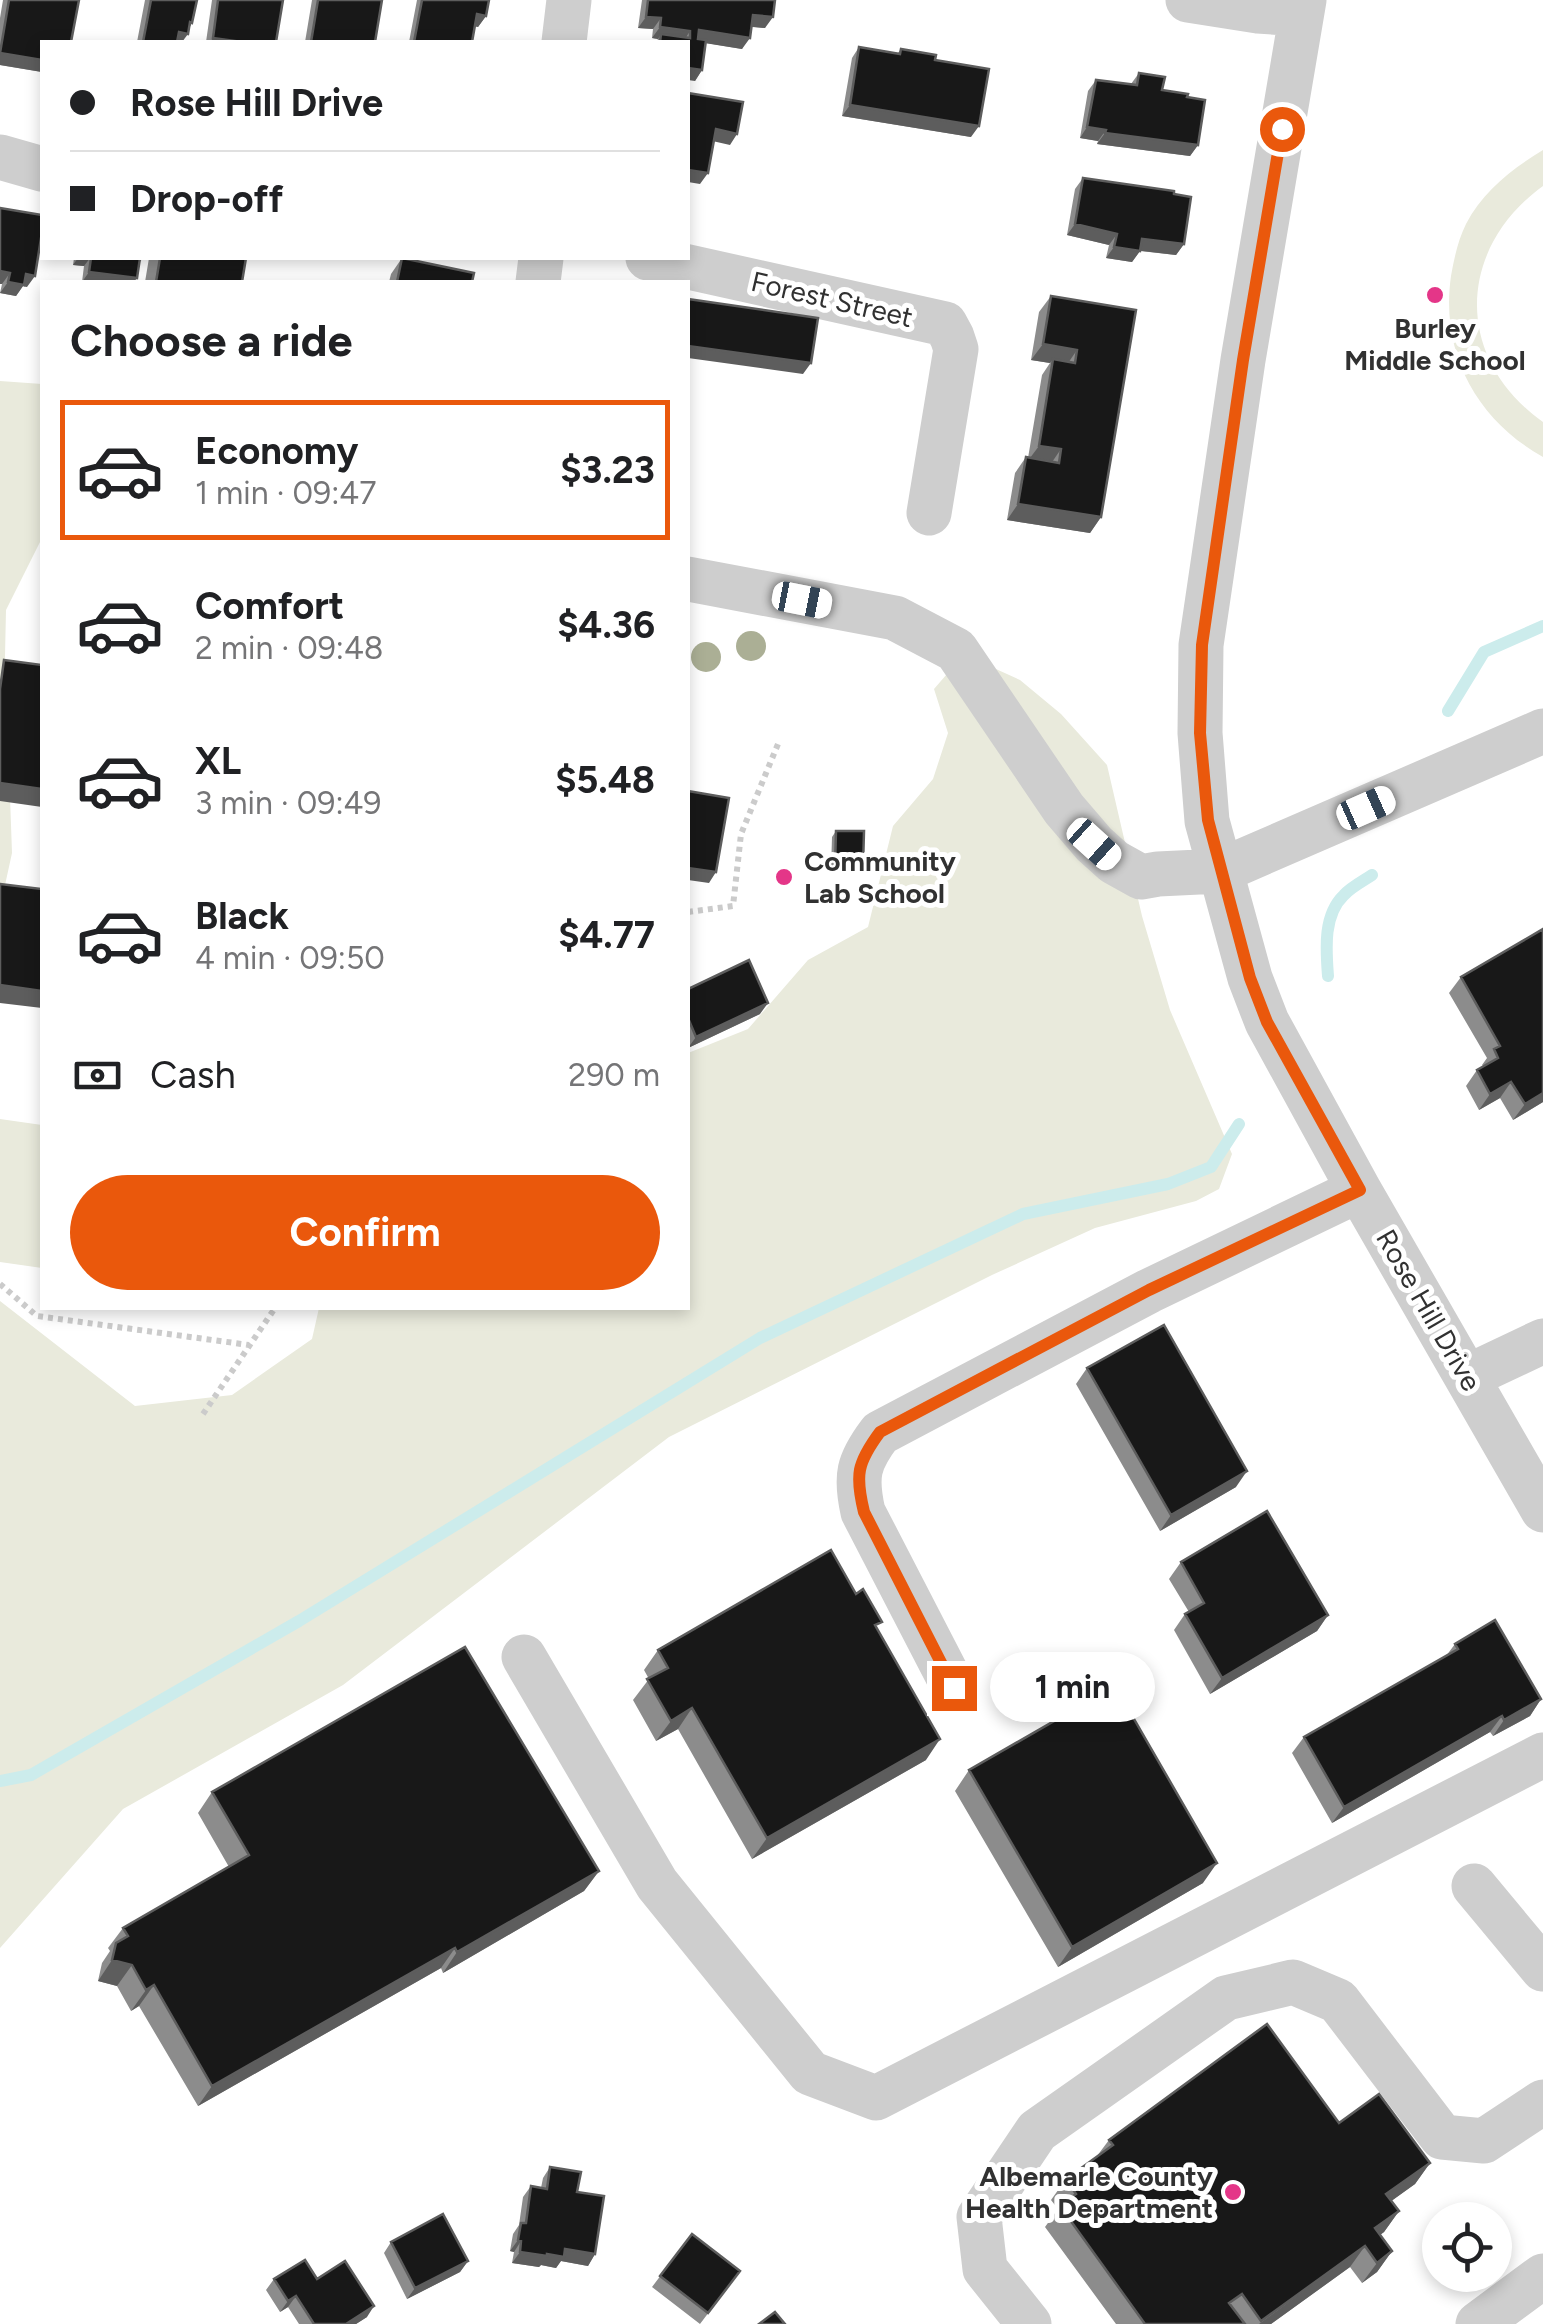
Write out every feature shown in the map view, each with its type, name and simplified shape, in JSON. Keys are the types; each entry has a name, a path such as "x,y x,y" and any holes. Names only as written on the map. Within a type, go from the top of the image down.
{"street":[{"path":"564,40 569,0"},
{"path":"1188,0 1258,11 1303,7"},
{"name":"Rose Hill Drive","path":"1303,7 1243,360 1202,645 1200,733 1208,820 1250,978 1267,1022 1467,1377 1537,1483"},
{"path":"0,157 40,169"},
{"name":"Forest Street","path":"657,260 944,324 956,349 930,513"},
{"path":"690,578 894,618 956,650 1064,809 1114,862 1141,878 1220,871 1543,731"},
{"path":"954,1688 864,1512 858,1486 864,1454 880,1432 1149,1290 1360,1190"},
{"path":"1467,1377 1543,1341"},
{"path":"524,1657 657,1884 810,2073 876,2098 1543,1755"},
{"path":"1474,1886 1543,1968"},
{"path":"1029,2324 984,2269 979,2217 1037,2131 1226,1998 1293,1982 1338,2002 1442,2137 1484,2142 1543,2102"},
{"path":"1478,2324 1543,2276"}],"path":[{"path":"690,912 733,906 741,834 778,744"},
{"path":"0,1284 37,1316 250,1345"},
{"path":"203,1414 274,1310"}],"shaded area":[{"path":"1543,150 1543,186 1514,212 1494,241 1481,272 1477,304 1481,336 1493,367 1514,396 1543,422 1543,457 1499,424 1468,382 1451,332 1449,304 1457,250 1473,212 1499,182"},
{"path":"0,381 40,384 40,542 6,610 12,853 0,908"},
{"path":"976,660 1020,680 1061,714 1107,765 1142,916 1170,1010 1232,1154 1219,1189 1196,1201 1095,1228 992,1275 669,1437 343,1685 123,1809 0,1948 0,1301 135,1406 232,1395 312,1339 319,1310 690,1310 690,1052 748,1029 808,960 868,927 893,826 933,779 948,733 934,689 953,667"},
{"path":"0,1119 40,1125 40,1268 0,1262"}],"building":[{"path":"9,0 79,0 71,40 40,40 40,60 0,53"},
{"path":"151,0 197,0 188,34 179,32 177,40 143,40"},
{"path":"218,0 283,0 276,40 213,38"},
{"path":"318,0 382,0 375,40 311,40"},
{"path":"422,0 489,0 486,16 477,14 472,40 414,40"},
{"path":"648,0 775,0 773,17 753,15 750,38 699,30 698,39 706,40 702,70 690,68 690,40 660,40 661,34 690,38 690,31 660,27 661,18 646,17"},
{"path":"859,47 900,54 901,49 936,55 935,60 989,69 979,126 850,105"},
{"path":"1139,73 1165,77 1162,90 1205,100 1198,145 1105,133 1106,130 1087,127 1096,80 1137,85"},
{"path":"690,93 743,102 737,134 716,129 708,173 690,170"},
{"path":"1083,178 1191,197 1184,244 1142,239 1140,251 1114,247 1117,234 1075,224"},
{"path":"0,208 40,215 35,276 26,274 24,285 8,282 10,273 0,271"},
{"path":"91,260 140,260 137,278 89,272"},
{"path":"160,260 246,260 242,280 156,280"},
{"path":"402,260 474,273 472,280 397,280"},
{"path":"1051,296 1136,310 1101,517 1018,504 1026,457 1059,463 1061,449 1039,446 1053,359 1075,363 1077,350 1043,344"},
{"path":"690,299 818,318 811,363 690,346"},
{"path":"4,660 40,665 40,789 0,783 0,689"},
{"path":"690,791 729,798 716,872 690,868"},
{"path":"836,831 864,831 863,867 835,866"},
{"path":"0,884 40,889 40,991 0,985"},
{"path":"1543,929 1543,1093 1525,1104 1511,1082 1490,1094 1477,1070 1498,1058 1494,1049 1500,1046 1461,977"},
{"path":"749,960 768,1003 696,1037 690,1023 690,988"},
{"path":"1164,1325 1247,1471 1171,1515 1087,1368"},
{"path":"1267,1511 1328,1615 1222,1678 1185,1614 1204,1603 1181,1562"},
{"path":"831,1550 856,1594 863,1589 882,1622 875,1625 940,1739 767,1838 692,1708 671,1721 647,1679 668,1668 658,1650"},
{"path":"1495,1620 1541,1699 1504,1720 1502,1716 1344,1807 1304,1737 1458,1649 1455,1644"},
{"path":"465,1647 599,1871 212,2086 154,1985 146,1990 132,1965 112,1960 116,1943 128,1936 123,1928 249,1855 212,1792"},
{"path":"1115,1686 1217,1863 1072,1947 969,1770"},
{"name":"Albemarle County Health Department","path":"1267,2024 1339,2123 1379,2094 1430,2163 1386,2194 1399,2211 1375,2228 1392,2251 1377,2263 1365,2246 1261,2321 1242,2294 1229,2303 1245,2324 1145,2324 1060,2206 1076,2194 1066,2179 1113,2145 1109,2140"},
{"path":"550,2167 581,2172 577,2192 604,2196 595,2254 565,2249 564,2257 520,2252 518,2240 521,2223 526,2223 531,2186 547,2189"},
{"path":"443,2214 468,2261 415,2288 391,2242"},
{"path":"692,2234 740,2271 708,2313 660,2276"},
{"path":"305,2260 317,2279 345,2261 374,2306 346,2324 314,2324 296,2296 288,2301 274,2279"},
{"path":"775,2312 785,2324 759,2324"}],"waterway":[{"path":"1448,711 1484,652 1543,626"},
{"path":"1328,976 1327,933 1332,912 1347,892 1372,875"},
{"path":"0,1781 31,1775 299,1621 760,1338 1023,1214 1168,1184 1211,1167 1239,1124"}],"place":[{"name":"Burley Middle School","path":"1435,295"},
{"name":"Community Lab School","path":"784,877"},
{"name":"Albemarle County Health Department","path":"1233,2192"}],"route":[{"path":"954,1688 864,1512 858,1486 864,1454 880,1432 1149,1290 1360,1190 1267,1022 1250,978 1208,820 1200,733 1202,645 1243,360 1282,129"}]}
